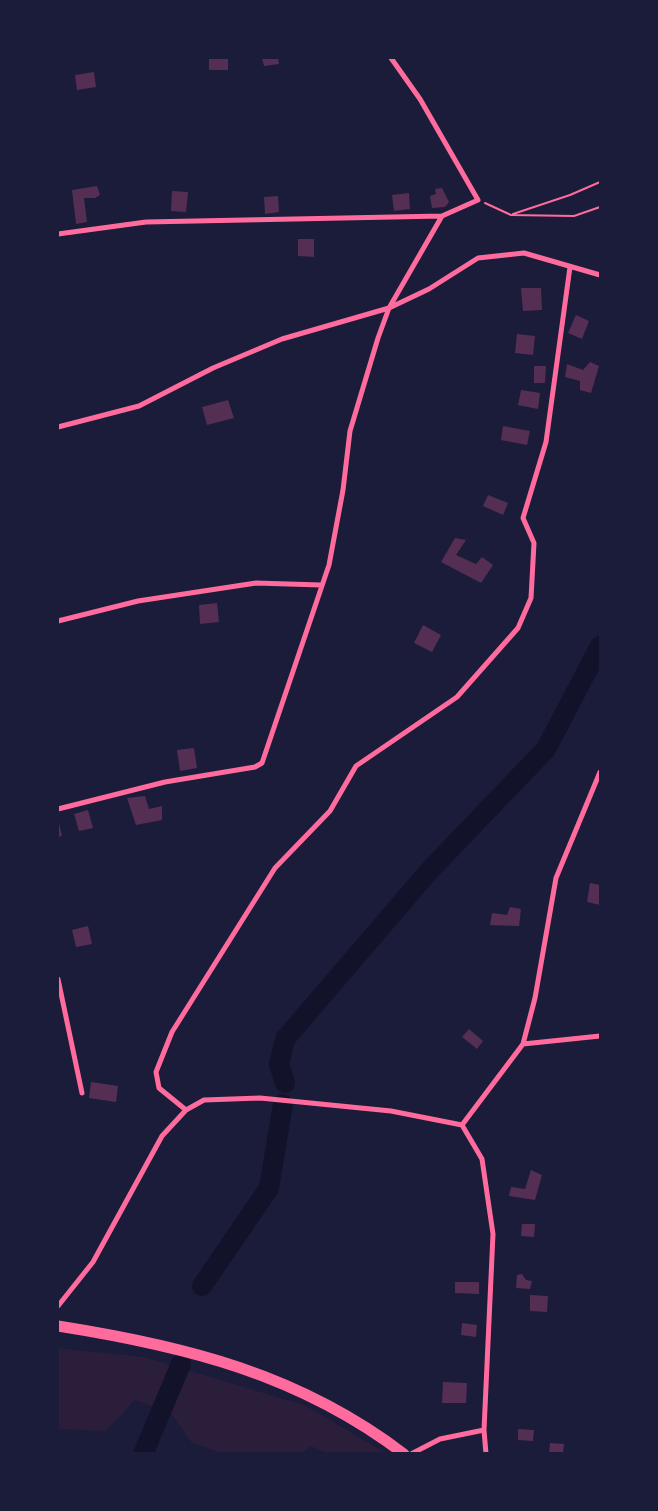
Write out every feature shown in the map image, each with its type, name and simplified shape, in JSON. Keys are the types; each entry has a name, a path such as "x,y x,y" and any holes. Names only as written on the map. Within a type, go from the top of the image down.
{"main road":[{"path":"58,1326 134,1338 190,1351 250,1369 304,1393 380,1435 404,1454"}],"street":[{"path":"58,234 146,222 442,216 478,200 420,99 391,58"},
{"path":"58,809 166,782 256,767 266,756 329,565 343,490 350,431 389,308 442,216"},
{"path":"58,427 139,406 213,368 282,339 389,308 429,288 478,258 524,253 600,275"},
{"path":"186,1110 159,1088 156,1072 172,1032 275,868 330,811 356,766 458,697 518,628 531,598 534,543 523,518 546,442 570,267"},
{"path":"58,621 138,601 256,583 321,585"},
{"path":"462,1125 523,1044 535,998 556,878 600,772"},
{"path":"58,979 59,999 82,1093"},
{"path":"523,1044 600,1036"},
{"path":"58,1306 92,1262 162,1136 186,1110 204,1100 260,1098 390,1111 462,1125 482,1159 493,1234 484,1430 486,1454"},
{"path":"411,1454 440,1439 484,1430"}],"path":[{"path":"511,215 570,195 600,182"},
{"path":"478,200 511,215 574,216 600,207"}],"shaded area":[{"path":"58,1348 144,1357 304,1405 386,1453 326,1453 311,1446 302,1453 222,1453 191,1442 170,1412 134,1400 124,1413 105,1431 58,1429"}],"building":[{"path":"209,58 228,58 228,70 209,70"},
{"path":"262,58 278,58 279,64 264,66"},
{"path":"94,72 96,87 77,90 75,75"},
{"path":"97,186 100,195 95,198 84,198 87,222 76,224 72,190"},
{"path":"442,188 449,202 445,207 432,208 430,196 436,194 435,189"},
{"path":"172,191 188,192 186,212 171,211"},
{"path":"409,193 410,209 394,211 392,195"},
{"path":"278,196 279,212 265,214 264,197"},
{"path":"298,239 314,239 314,257 298,256"},
{"path":"521,288 541,288 542,310 523,311"},
{"path":"576,315 589,321 582,339 568,333"},
{"path":"517,334 535,336 533,355 515,353"},
{"path":"590,362 599,366 591,393 580,390 580,381 565,377 567,364 583,370"},
{"path":"534,366 546,366 545,383 534,383"},
{"path":"521,390 540,393 538,409 518,405"},
{"path":"228,400 234,418 207,425 202,407"},
{"path":"503,426 530,431 527,445 501,440"},
{"path":"488,495 508,503 503,515 483,506"},
{"path":"455,538 466,540 456,555 476,564 482,557 493,565 481,583 441,562"},
{"path":"217,603 219,622 200,624 199,605"},
{"path":"423,625 441,635 432,652 414,643"},
{"path":"194,748 197,768 180,771 177,750"},
{"path":"145,796 149,809 162,806 162,820 136,825 127,798"},
{"path":"88,810 93,828 79,831 74,814"},
{"path":"58,819 62,836 58,837"},
{"path":"590,883 600,885 600,905 587,902"},
{"path":"510,907 521,909 519,926 490,925 492,913 507,915"},
{"path":"88,926 92,944 76,947 72,930"},
{"path":"469,1029 483,1041 477,1049 462,1037"},
{"path":"91,1082 118,1086 116,1102 89,1098"},
{"path":"531,1170 542,1175 535,1200 509,1196 511,1187 525,1189"},
{"path":"522,1224 535,1224 534,1237 521,1236"},
{"path":"522,1274 526,1280 532,1281 530,1289 516,1288 517,1275"},
{"path":"455,1282 479,1282 479,1294 455,1293"},
{"path":"530,1295 548,1296 547,1312 530,1311"},
{"path":"462,1323 477,1325 476,1337 461,1335"},
{"path":"443,1382 467,1383 466,1403 442,1403"},
{"path":"518,1429 534,1430 533,1441 518,1440"},
{"path":"550,1443 564,1444 563,1454 549,1454"}],"waterway":[{"path":"285,1083 279,1064 285,1039 430,870 546,749 600,646"},
{"path":"202,1286 269,1188 283,1104"},
{"path":"143,1454 181,1364"}]}
